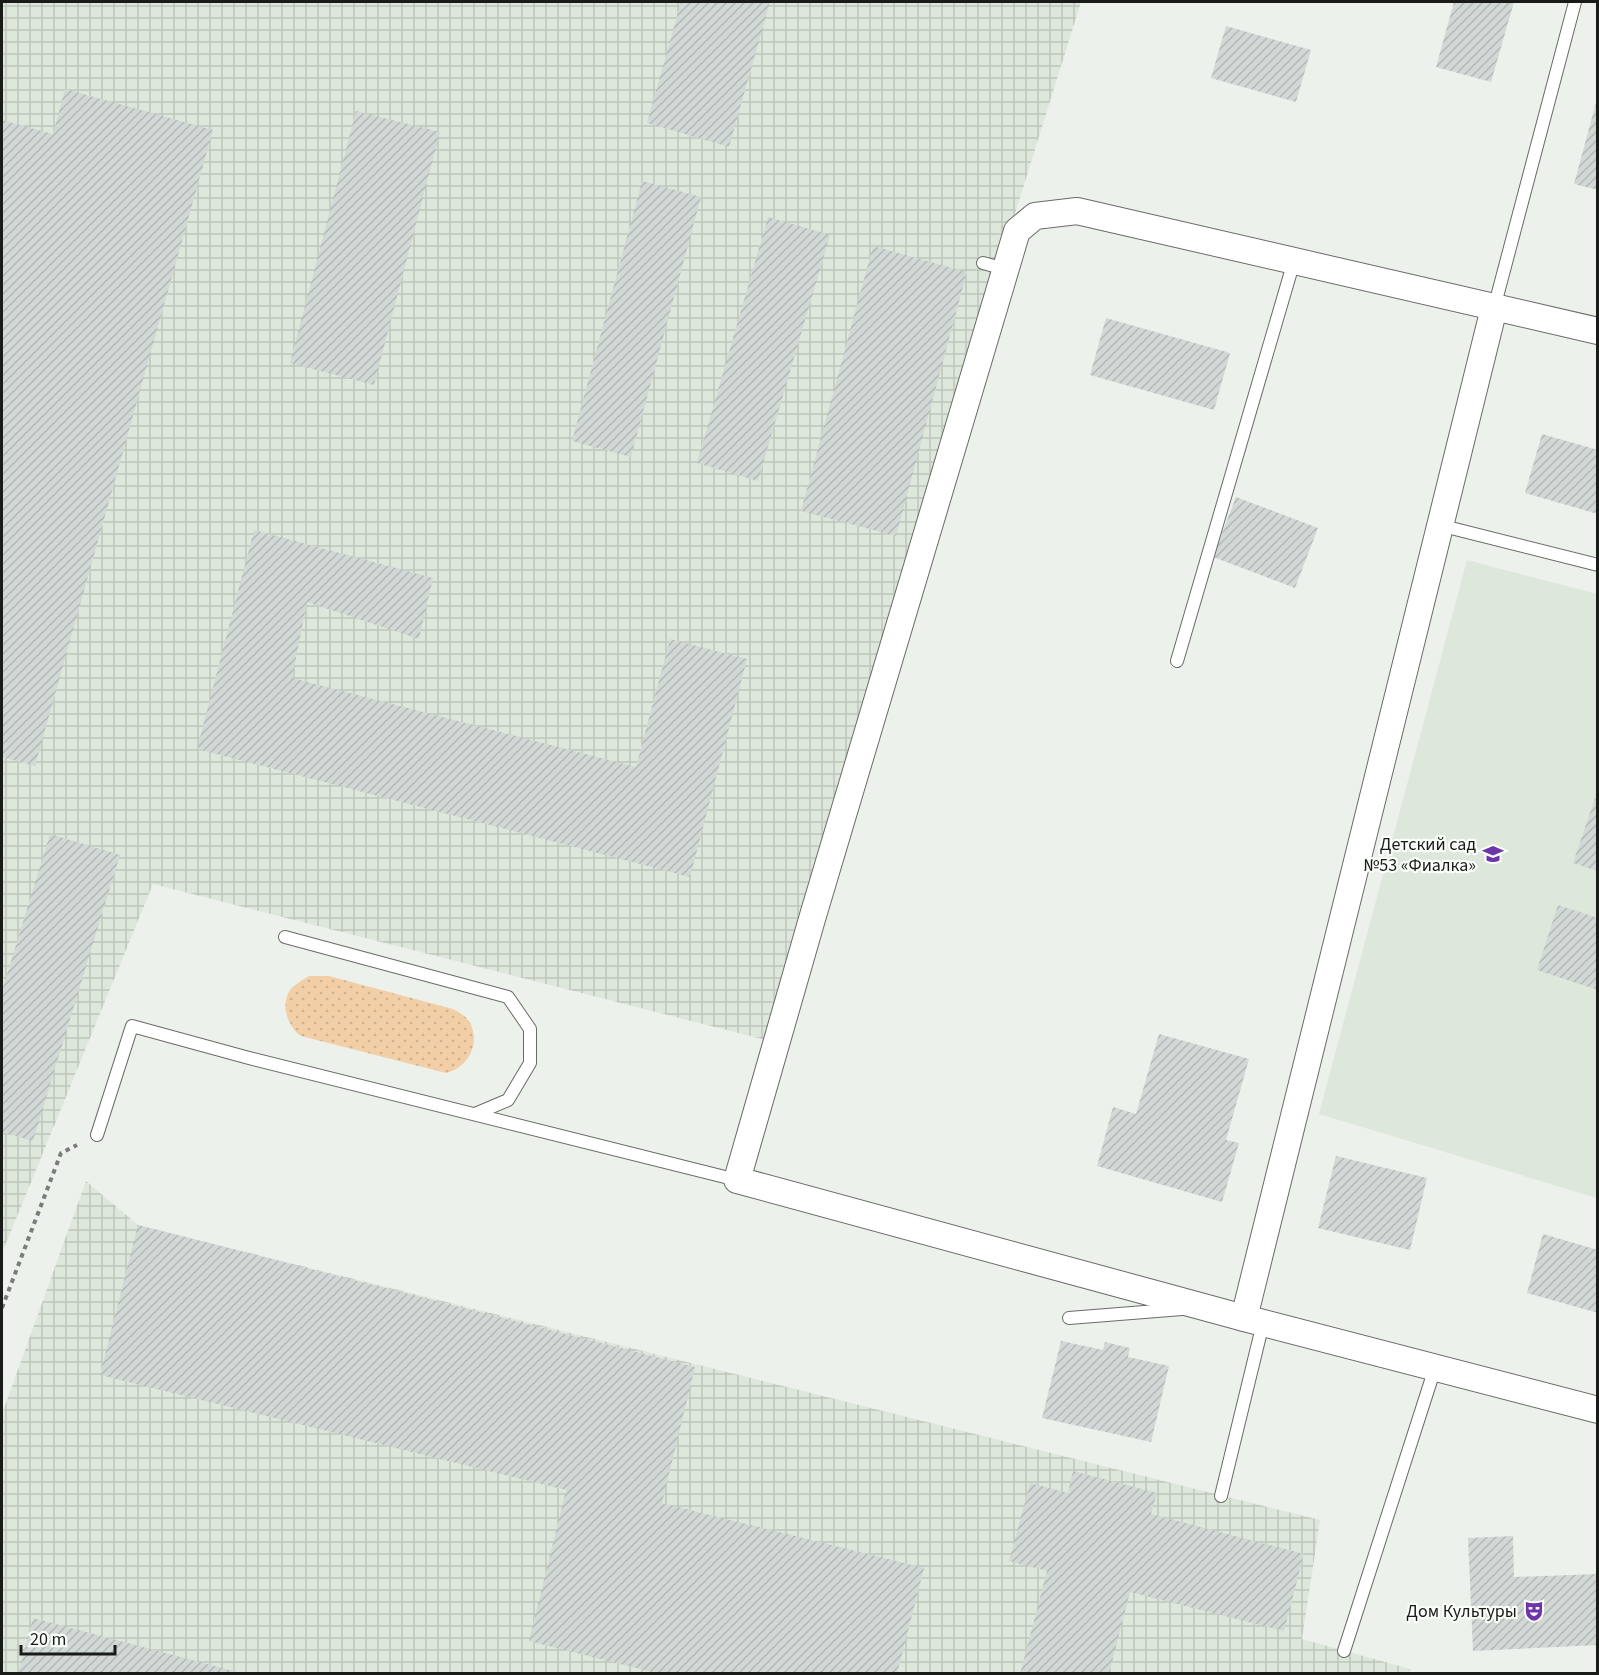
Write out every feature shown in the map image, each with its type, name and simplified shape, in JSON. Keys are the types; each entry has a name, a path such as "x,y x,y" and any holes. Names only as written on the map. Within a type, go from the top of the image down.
{"street":[{"path":"1598,331 1077,211 1035,216 1017,231 994,266 816,908 737,1180 1253,1320 1598,1410"},
{"path":"1253,1320 1439,525 1494,308"}],"lane":[{"path":"1494,308 1575,2"},
{"path":"1177,661 1294,261"},
{"path":"1439,525 1598,565"},
{"path":"285,937 508,997 530,1029 530,1063 508,1100 476,1114"},
{"path":"97,1135 132,1026 249,1058 737,1180"},
{"path":"1069,1318 1206,1307"},
{"path":"1221,1496 1253,1320"},
{"path":"1344,1651 1435,1368"}],"path":[{"path":"2,1308 61,1153 97,1135"}],"shaded area":[{"path":"2,2 1081,2 958,396 766,1040 153,884 2,1253"},
{"name":"Детский сад №53 «Фиалка»","path":"1467,560 1597,594 1597,1198 1319,1114"},
{"path":"309,976 329,976 453,1009 470,1022 474,1041 470,1055 460,1066 446,1073 301,1036 289,1021 286,1002 290,990"},
{"path":"86,1181 138,1225 1320,1520 1302,1639 1410,1669 1409,1674 2,1673 2,1414"}],"building":[{"path":"681,2 770,2 729,147 647,123"},
{"path":"1454,2 1514,2 1491,82 1436,67"},
{"path":"1226,26 1311,50 1296,102 1211,78"},
{"path":"65,89 213,130 35,766 2,757 2,120 53,134"},
{"path":"1598,100 1598,190 1574,184"},
{"path":"356,111 440,132 374,385 290,363"},
{"path":"642,181 701,197 631,457 572,441"},
{"path":"768,217 830,235 758,481 697,463"},
{"path":"873,246 967,272 896,536 801,511"},
{"path":"1106,318 1230,353 1214,410 1090,375"},
{"path":"1542,434 1598,450 1598,514 1525,493"},
{"path":"1236,497 1318,528 1295,588 1213,557"},
{"path":"254,530 433,578 419,639 307,602 292,678 636,767 670,639 747,659 690,877 197,749"},
{"path":"1595,798 1598,799 1598,871 1573,863"},
{"path":"50,834 120,855 33,1141 2,1132 2,991"},
{"path":"1558,905 1598,918 1598,990 1537,970"},
{"path":"1159,1034 1249,1059 1226,1140 1239,1143 1222,1202 1097,1166 1113,1107 1136,1114"},
{"path":"1336,1156 1427,1178 1410,1250 1318,1228"},
{"path":"138,1225 695,1367 662,1503 924,1568 897,1674 660,1674 529,1641 566,1490 100,1375"},
{"path":"1543,1234 1598,1250 1598,1313 1527,1293"},
{"path":"1061,1341 1103,1350 1105,1342 1130,1348 1128,1357 1169,1366 1151,1442 1042,1418"},
{"path":"1073,1471 1157,1493 1151,1514 1304,1554 1284,1631 1130,1592 1109,1674 1020,1674 1047,1571 1009,1561 1030,1483 1068,1493"},
{"name":"Дом Культуры","path":"1513,1536 1514,1577 1598,1574 1598,1645 1473,1651 1468,1538"},
{"path":"33,1618 241,1673 241,1674 18,1674"}],"place":[{"name":"Детский сад №53 «Фиалка»","path":"1493,854"},
{"name":"Дом Культуры","path":"1534,1611"}]}
